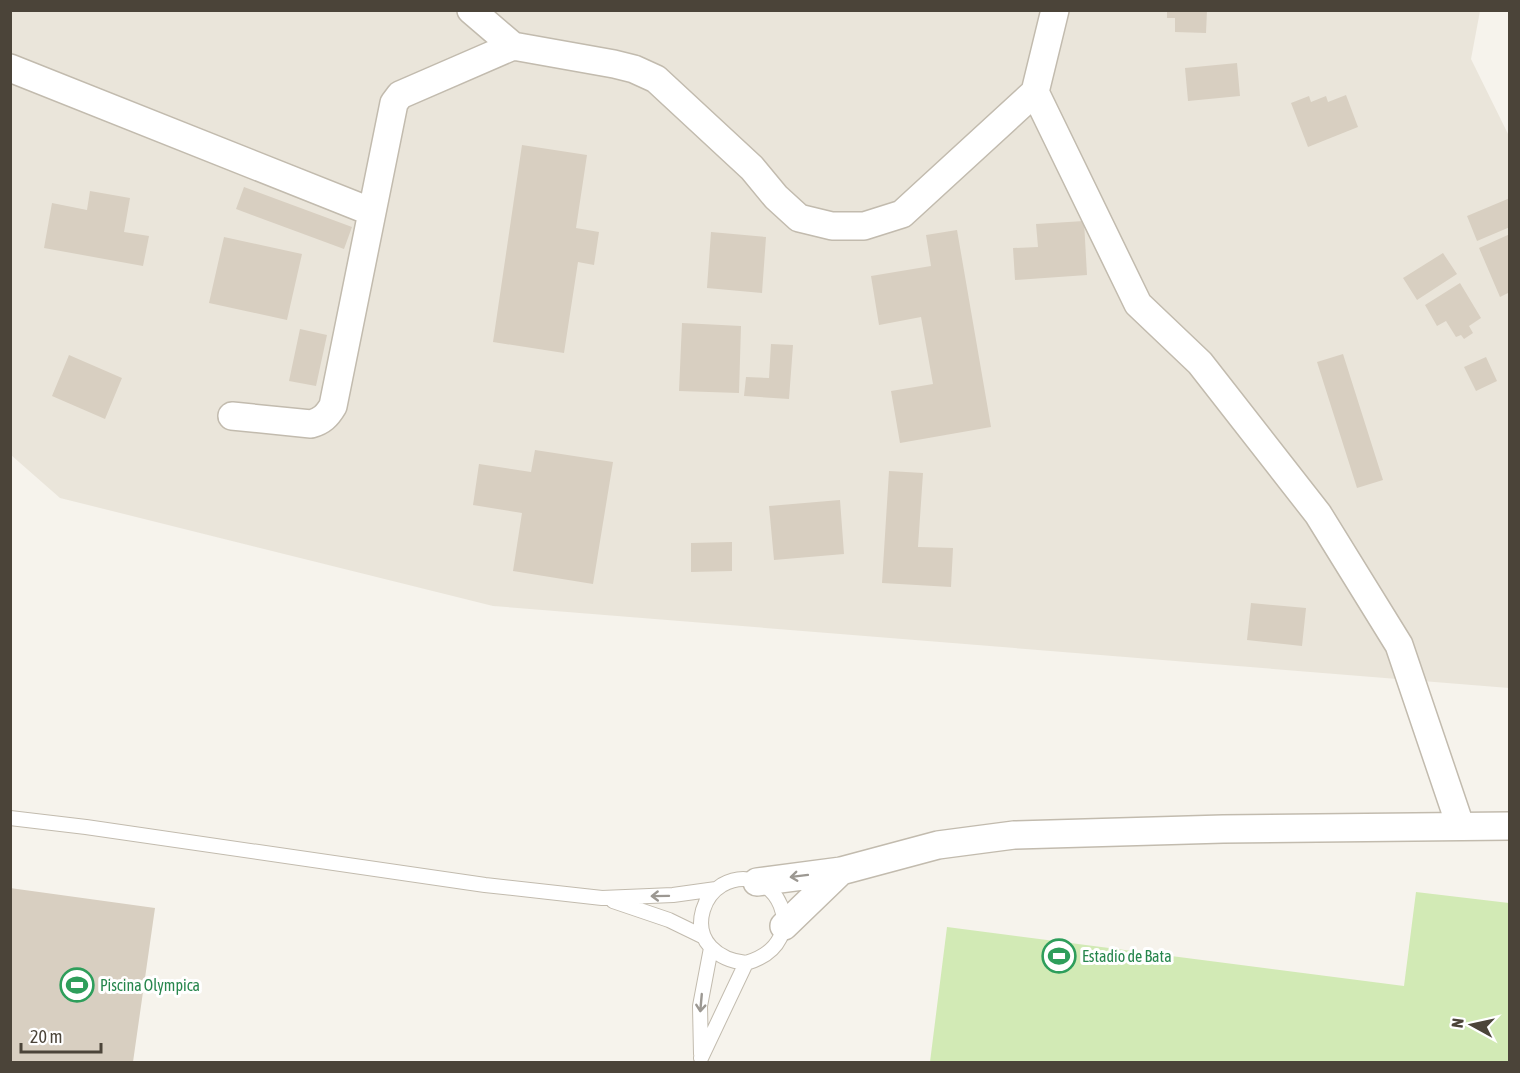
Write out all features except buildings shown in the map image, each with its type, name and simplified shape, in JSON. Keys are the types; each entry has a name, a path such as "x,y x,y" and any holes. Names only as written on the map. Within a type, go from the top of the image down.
{"street":[{"path":"471,10 513,46 614,64 634,69 656,79 752,168 776,197 799,218 832,226 864,226 902,214 1035,92 1055,10"},
{"path":"232,416 311,424 320,422 327,415 333,406 394,103 400,95 513,46"},
{"path":"10,68 372,212"},
{"path":"1035,92 1138,304 1200,363 1318,514 1399,645 1460,825"},
{"path":"757,882 841,871 938,845 1014,835 1223,829 1509,826"},
{"path":"784,926 841,871"}],"lane":[{"path":"10,818 485,885 603,898 673,895 716,889"},
{"path":"742,879 757,882 769,888 778,899 783,912 784,926 779,940 771,951 759,959 746,963 732,961 720,956 708,942 701,925 702,912 707,899 716,889 729,882 742,879"},
{"path":"603,898 669,920 708,942"},
{"path":"700,1060 700,1006 708,942"},
{"path":"700,1060 746,963"}],"shaded area":[{"path":"11,11 1480,11 1471,59 1510,138 1509,688 493,606 60,498 11,455"}],"green space":[{"name":"Estadio de Bata","path":"1416,892 1509,903 1509,1062 930,1062 947,927 1404,986"}],"place":[{"name":"Estadio de Bata","path":"1059,956"},
{"name":"Piscina Olympica","path":"77,985"}]}
